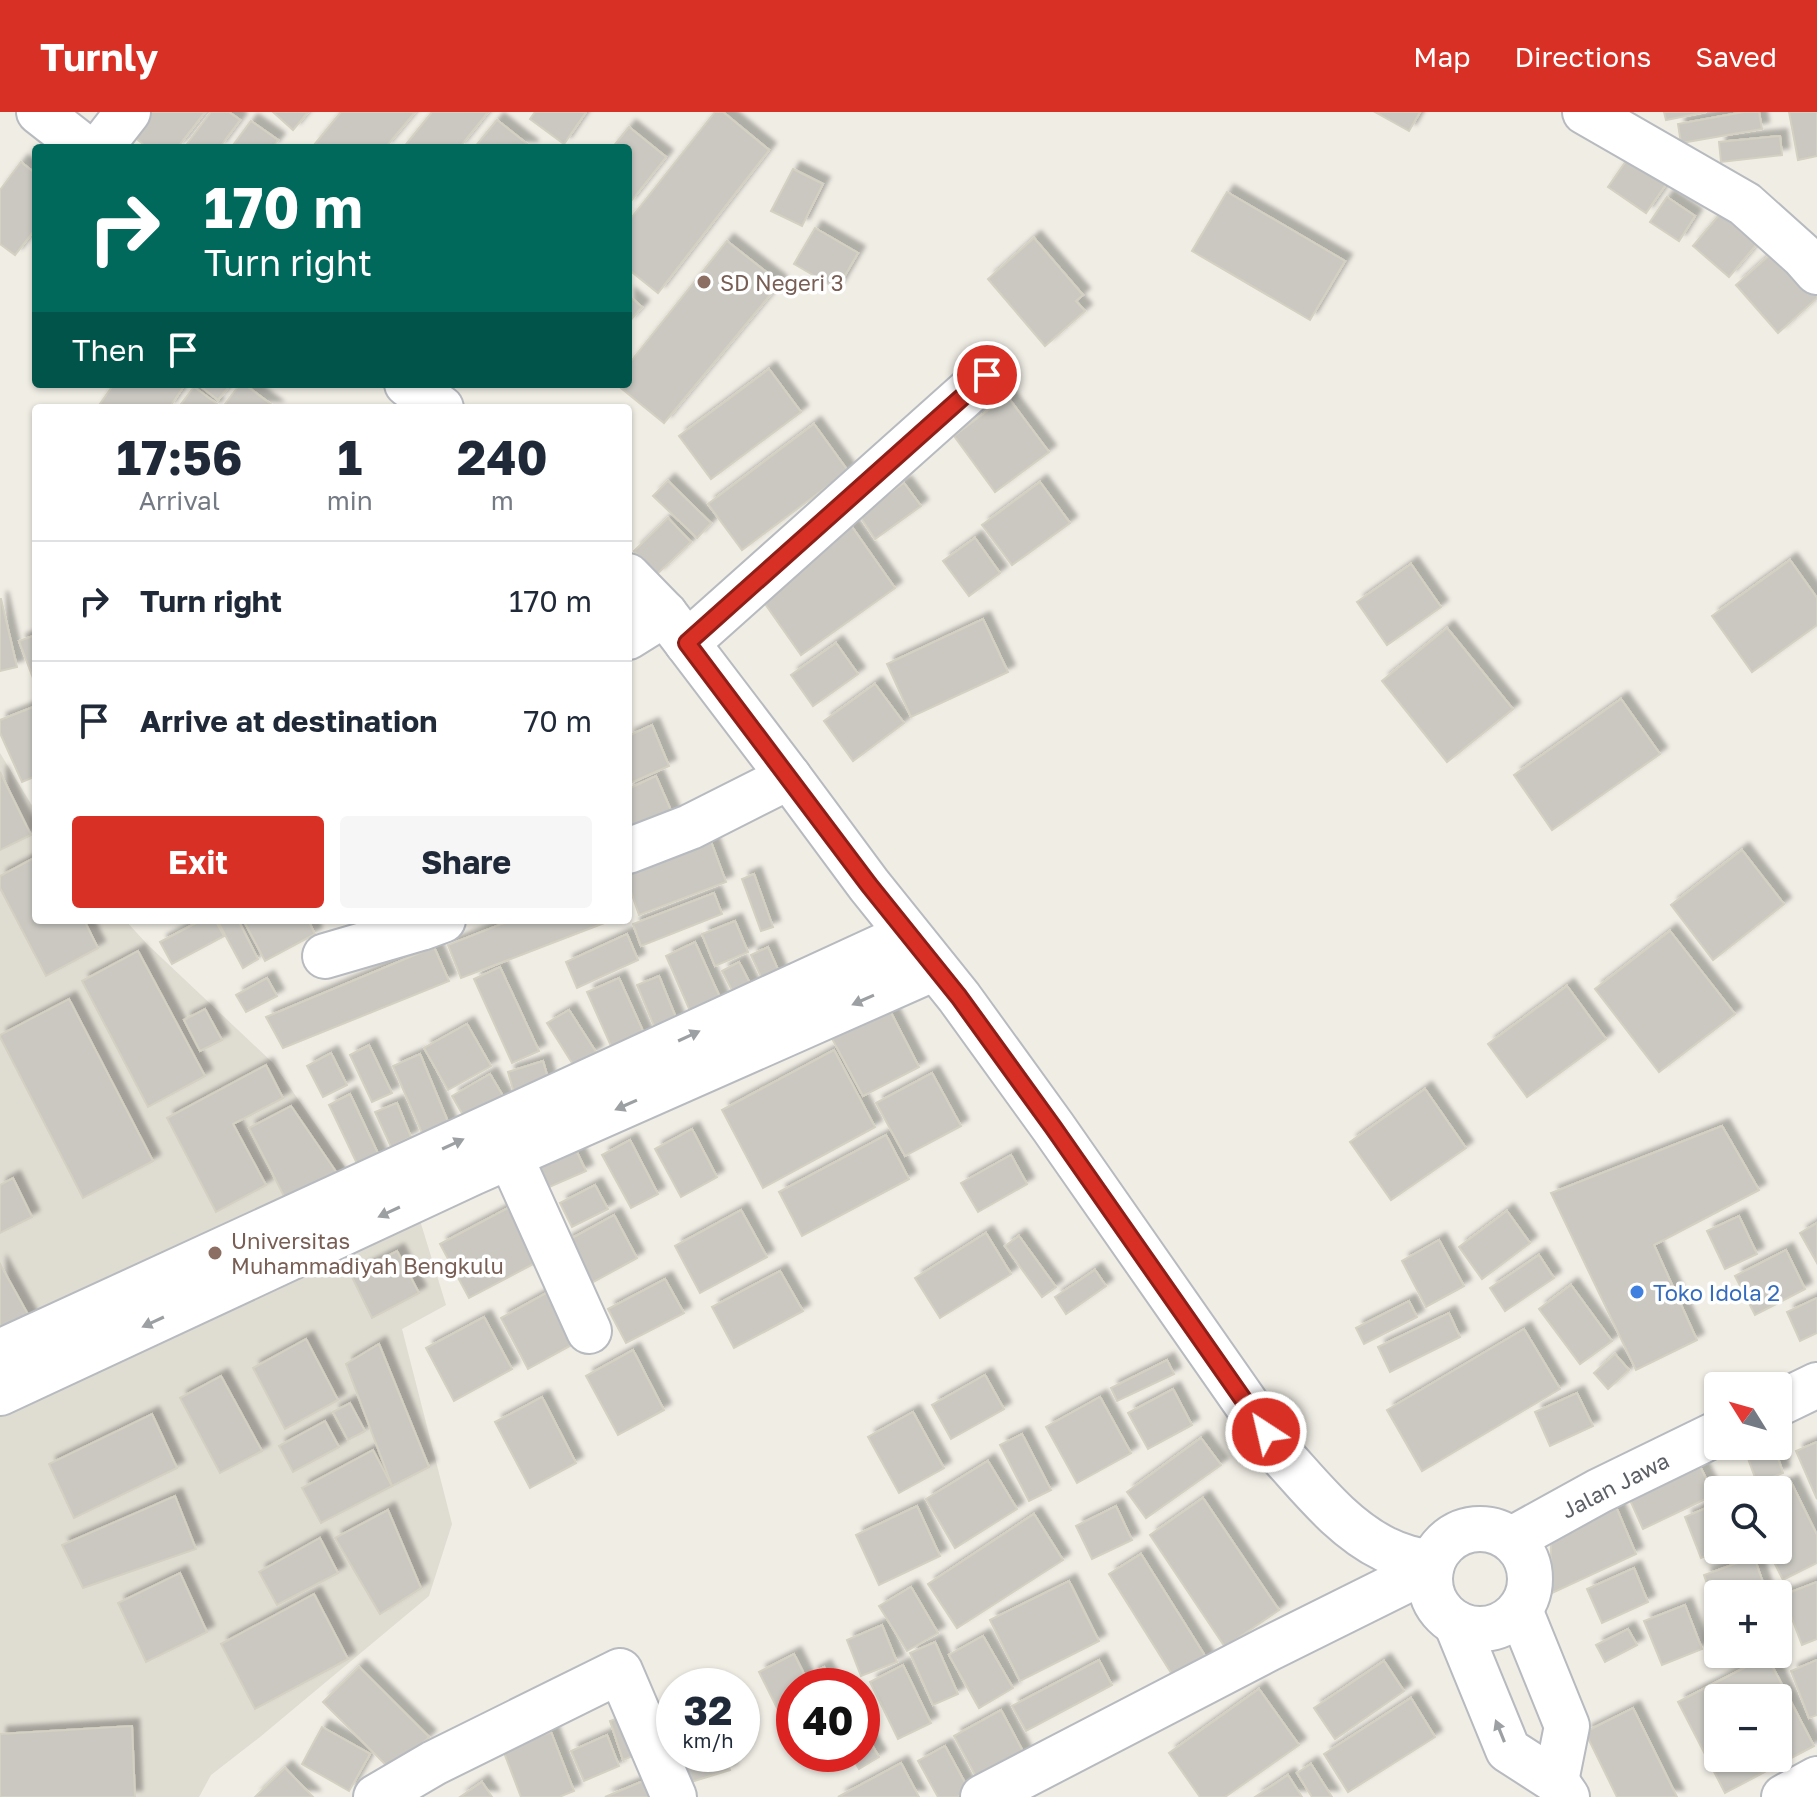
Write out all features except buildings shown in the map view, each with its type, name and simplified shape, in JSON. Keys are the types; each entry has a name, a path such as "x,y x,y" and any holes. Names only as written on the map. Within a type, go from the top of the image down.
{"street":[{"path":"39,112 80,144"},
{"path":"103,144 128,112"},
{"path":"1585,112 1633,125 1745,204 1817,272"},
{"path":"632,636 676,628 987,375"},
{"path":"413,388 435,404"},
{"path":"632,580 676,628 907,935 959,997 1284,1458 1324,1502 1363,1536 1384,1549 1432,1565"},
{"path":"632,849 690,827 789,777"},
{"path":"325,956 432,924"},
{"path":"0,1352 907,935"},
{"path":"0,1393 510,1156 935,968"},
{"path":"510,1156 589,1331"},
{"path":"1792,1397 1817,1385"},
{"name":"Jalan Jawa","path":"1512,1539 1599,1491 1704,1440"},
{"path":"1490,1529 1512,1539 1523,1551 1531,1581 1528,1596 1509,1621 1494,1627 1469,1628 1456,1623 1437,1606 1430,1581 1432,1565 1437,1552 1455,1535 1466,1530 1490,1529"},
{"path":"983,1797 1432,1565"},
{"path":"1520,1610 1567,1726 1562,1789"},
{"path":"1456,1623 1508,1750 1562,1789"},
{"path":"376,1797 434,1763 620,1671 674,1797"},
{"path":"1784,1797 1817,1779"}],"shaded area":[{"name":"Universitas Muhammadiyah Bengkulu","path":"0,753 32,805 32,924 129,924 273,1063 354,1180 414,1201 446,1305 402,1329 452,1524 429,1596 211,1775 199,1797 0,1797"}],"place":[{"name":"SD Negeri 3","path":"704,282"},
{"name":"Universitas Muhammadiyah Bengkulu","path":"215,1253"},
{"name":"Toko Idola 2","path":"1637,1292"}],"route":[{"path":"987,375 687,643 907,935 959,997 1266,1432"}]}
